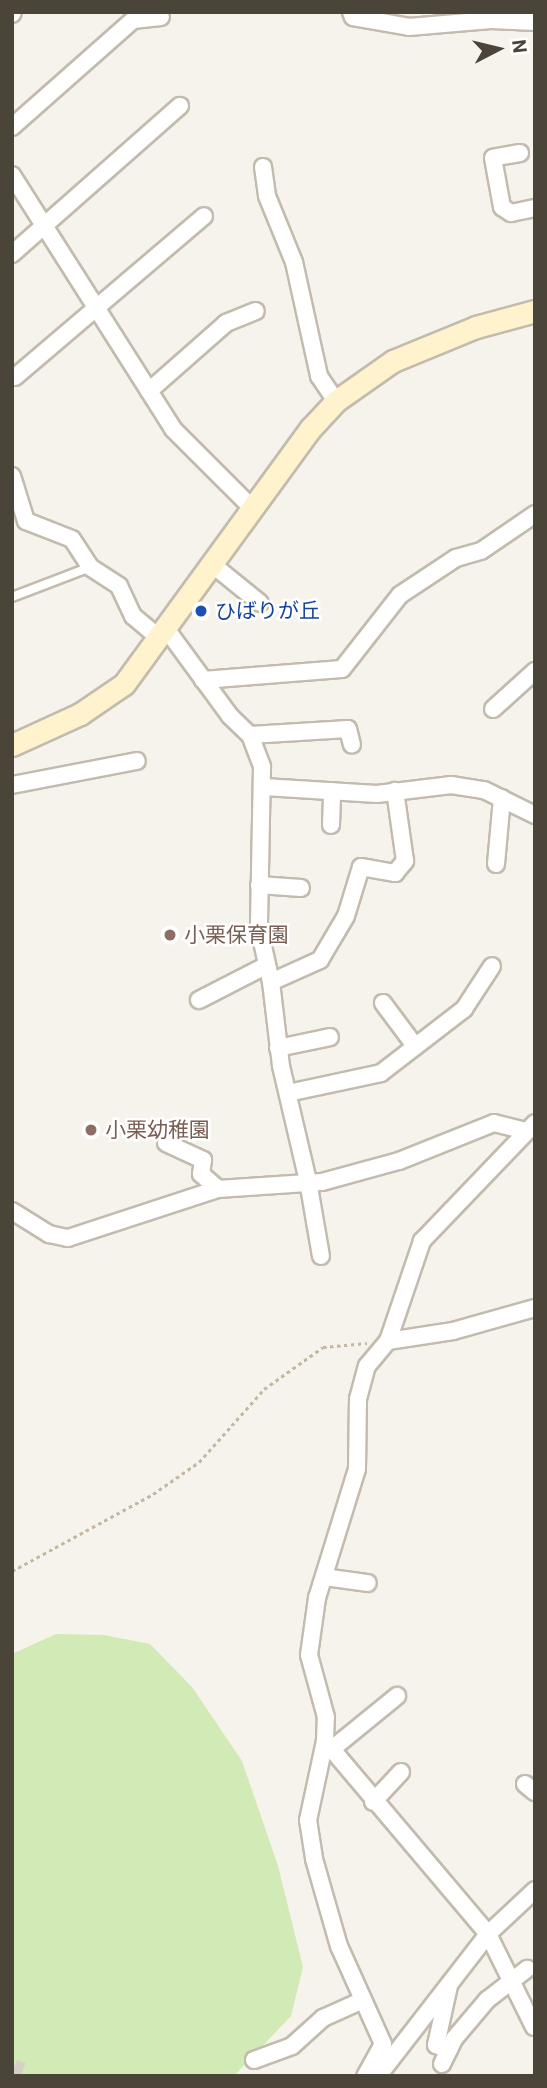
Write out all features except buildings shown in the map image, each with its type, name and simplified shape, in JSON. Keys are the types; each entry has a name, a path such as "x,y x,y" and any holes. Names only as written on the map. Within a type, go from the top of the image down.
{"street":[{"path":"351,12 354,17 409,27 535,22"},
{"path":"12,127 133,20 161,17"},
{"path":"12,254 180,106"},
{"path":"520,153 493,158 502,207 511,213 535,208"},
{"path":"263,167 267,196 294,262 319,376 336,401"},
{"path":"12,175 173,429 252,508"},
{"path":"15,377 204,216"},
{"path":"149,391 226,323 256,311"},
{"path":"12,745 80,714 124,684 164,635 252,508 336,401 393,361 476,327 535,311"},
{"path":"12,476 26,521 72,539 90,567 119,586 133,616 164,635 250,735 264,787 259,928 271,982 278,1048 309,1181 321,1256"},
{"path":"203,680 342,669 400,595 456,558 481,551 535,514"},
{"path":"213,565 260,603"},
{"path":"493,709 535,671"},
{"path":"250,735 348,729 352,745"},
{"path":"12,785 137,761"},
{"path":"264,787 395,791 451,785 502,798 535,815"},
{"path":"331,825 332,791"},
{"path":"271,982 320,960 346,916 361,867 395,873 405,861 395,791"},
{"path":"496,864 502,798"},
{"path":"259,885 301,888"},
{"path":"199,1000 267,965"},
{"path":"288,1093 381,1073 464,1009 492,966"},
{"path":"383,1003 415,1046"},
{"path":"278,1048 330,1037"},
{"path":"12,1211 48,1234 68,1238 218,1189 322,1182 399,1161 494,1123 531,1127"},
{"path":"365,2076 383,2045 339,1945 314,1859 308,1820 329,1745 326,1717 309,1655 324,1577 345,1537 357,1469 358,1399 367,1366 387,1341 422,1241 531,1127"},
{"path":"166,1143 203,1160 201,1174 218,1189"},
{"path":"387,1341 453,1331 535,1308"},
{"path":"324,1577 368,1583"},
{"path":"329,1745 397,1696"},
{"path":"329,1745 373,1802 488,1934 512,1976 528,1992 534,2027"},
{"path":"373,1802 401,1772"},
{"path":"378,2076 488,1934 533,1897"},
{"path":"449,1986 436,2045 445,2057 486,2000 512,1976 527,1969"},
{"path":"254,2060 292,2046 323,2018 363,2000"}],"lane":[{"path":"12,597 90,567"}],"path":[{"path":"12,1572 153,1494 199,1462 264,1389 323,1347 387,1341"}],"green space":[{"path":"56,1634 104,1635 150,1644 192,1687 242,1761 278,1866 303,1967 291,2016 234,2076 12,2076 12,1654"}],"tunnel":[{"path":"12,2073 20,2076"}],"place":[{"name":"ひばりが丘","path":"201,611"},
{"name":"小栗保育園","path":"170,935"},
{"name":"小栗幼稚園","path":"91,1130"}]}
